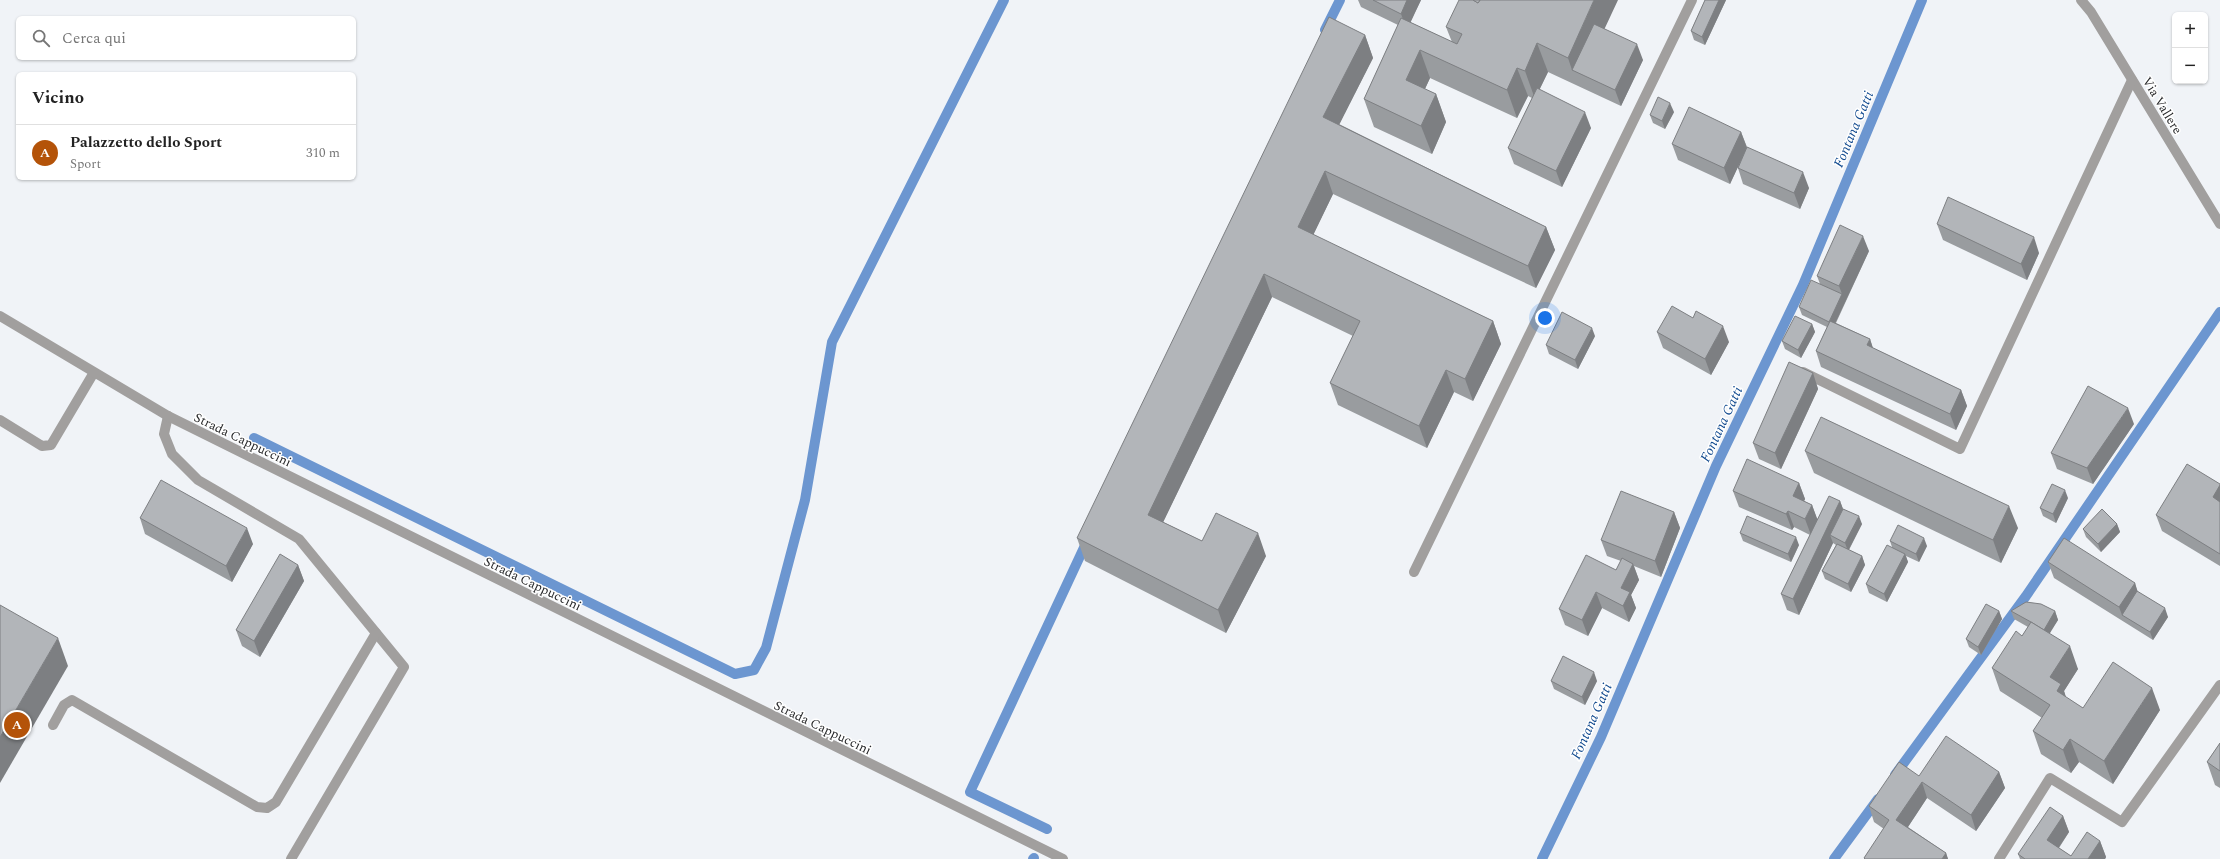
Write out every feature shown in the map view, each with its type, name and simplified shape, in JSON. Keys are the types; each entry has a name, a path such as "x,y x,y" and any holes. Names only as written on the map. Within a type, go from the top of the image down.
{"street":[{"path":"1414,572 1692,0"},
{"name":"Via Vallere","path":"2081,0 2091,12 2220,224"},
{"path":"1799,370 1960,449 2132,80"},
{"name":"Strada Cappuccini","path":"0,316 94,374 168,416 1063,859"},
{"path":"0,420 42,446 51,445 94,374"},
{"path":"168,416 164,434 172,454 198,480 299,539 404,667 291,859"},
{"path":"53,725 64,705 72,700 256,807 267,808 276,802 376,633"},
{"path":"1999,859 2050,778 2122,822 2220,685"}],"building":[{"path":"1373,0 1407,0 1401,14"},
{"path":"1459,0 1473,0 1478,3 1480,0 1594,0 1568,58 1537,43 1525,71 1517,68 1507,90 1420,50 1406,80 1436,94 1421,126 1364,99 1401,18 1457,44 1462,34 1446,27"},
{"path":"1473,0 1480,0 1478,3"},
{"path":"1705,0 1719,0 1702,37 1691,31"},
{"path":"1329,17 1365,35 1323,117 1546,227 1528,266 1325,171 1298,227 1493,321 1465,379 1446,370 1419,426 1330,383 1360,321 1264,274 1148,515 1202,541 1216,513 1258,533 1218,610 1077,538"},
{"path":"1594,24 1637,44 1615,90 1572,70"},
{"path":"1537,88 1585,112 1556,171 1508,148"},
{"path":"1658,97 1670,103 1662,121 1650,115"},
{"path":"1689,107 1741,132 1724,168 1672,144"},
{"path":"1747,147 1803,172 1794,193 1738,168"},
{"path":"1948,197 2034,237 2021,264 1937,224"},
{"path":"1840,225 1863,236 1839,286 1817,276"},
{"path":"1811,280 1842,294 1829,322 1799,307"},
{"path":"1672,306 1693,318 1696,311 1723,326 1705,359 1657,332"},
{"path":"1562,312 1592,328 1575,360 1546,345"},
{"path":"1795,316 1812,324 1798,350 1782,341"},
{"path":"1830,321 1870,339 1867,345 1961,390 1950,414 1816,351"},
{"path":"1789,362 1813,373 1775,453 1753,443"},
{"path":"2088,386 2128,408 2087,468 2051,453"},
{"path":"1821,417 2009,506 1993,540 1805,451"},
{"path":"1747,459 1799,483 1793,496 1812,505 1805,519 1788,511 1786,514 1733,491"},
{"path":"2187,464 2220,484 2213,497 2220,502 2220,554 2156,515"},
{"path":"161,480 247,528 226,566 140,518"},
{"path":"2052,484 2065,490 2053,514 2040,508"},
{"path":"1621,491 1674,512 1655,561 1601,540"},
{"path":"1829,496 1840,501 1793,599 1781,594"},
{"path":"1843,509 1859,516 1845,543 1830,535"},
{"path":"2102,509 2117,524 2098,544 2083,529"},
{"path":"1747,516 1796,537 1788,554 1740,533"},
{"path":"1898,525 1924,538 1916,554 1890,541"},
{"path":"2064,538 2135,583 2119,607 2048,562"},
{"path":"1837,544 1862,556 1848,584 1822,571"},
{"path":"1887,545 1905,554 1884,594 1866,584"},
{"path":"280,554 298,565 254,641 236,630"},
{"path":"1586,555 1616,570 1622,558 1633,564 1621,588 1630,592 1623,606 1596,592 1582,620 1559,609"},
{"path":"2137,591 2165,608 2150,632 2122,615"},
{"path":"2026,602 2041,604 2055,611 2044,630 2011,611"},
{"path":"1986,604 1999,611 1978,647 1966,639"},
{"path":"0,605 58,638 0,737"},
{"path":"2031,622 2070,646 2050,677 2061,684 2057,691 2083,708 2113,662 2152,688 2104,761 2070,739 2063,750 2033,731 2050,705 1992,668 2016,631 2022,636"},
{"path":"1563,656 1594,672 1582,697 1551,681"},
{"path":"1946,736 1999,772 1971,815 1922,782 1896,820 1946,853 1942,859 1865,859 1864,858 1889,820 1869,806 1899,762 1919,776"},
{"path":"2220,743 2220,771 2207,762"},
{"path":"2050,807 2063,816 2047,840 2071,856 2087,832 2100,841 2088,859 2025,859 2018,854"}],"waterway":[{"path":"254,438 735,674 754,670 766,648 805,500 832,342 1004,0"},
{"path":"1325,30 1340,0"},
{"name":"Fontana Gatti","path":"1542,859 1601,737 1716,466 1803,285 1922,0"},
{"path":"1895,775 2026,596 2220,312"},
{"path":"1047,829 970,792 1088,539"},
{"path":"1834,859 1878,799"}],"place":[{"name":"Palazzetto dello Sport","path":"17,725"}]}
